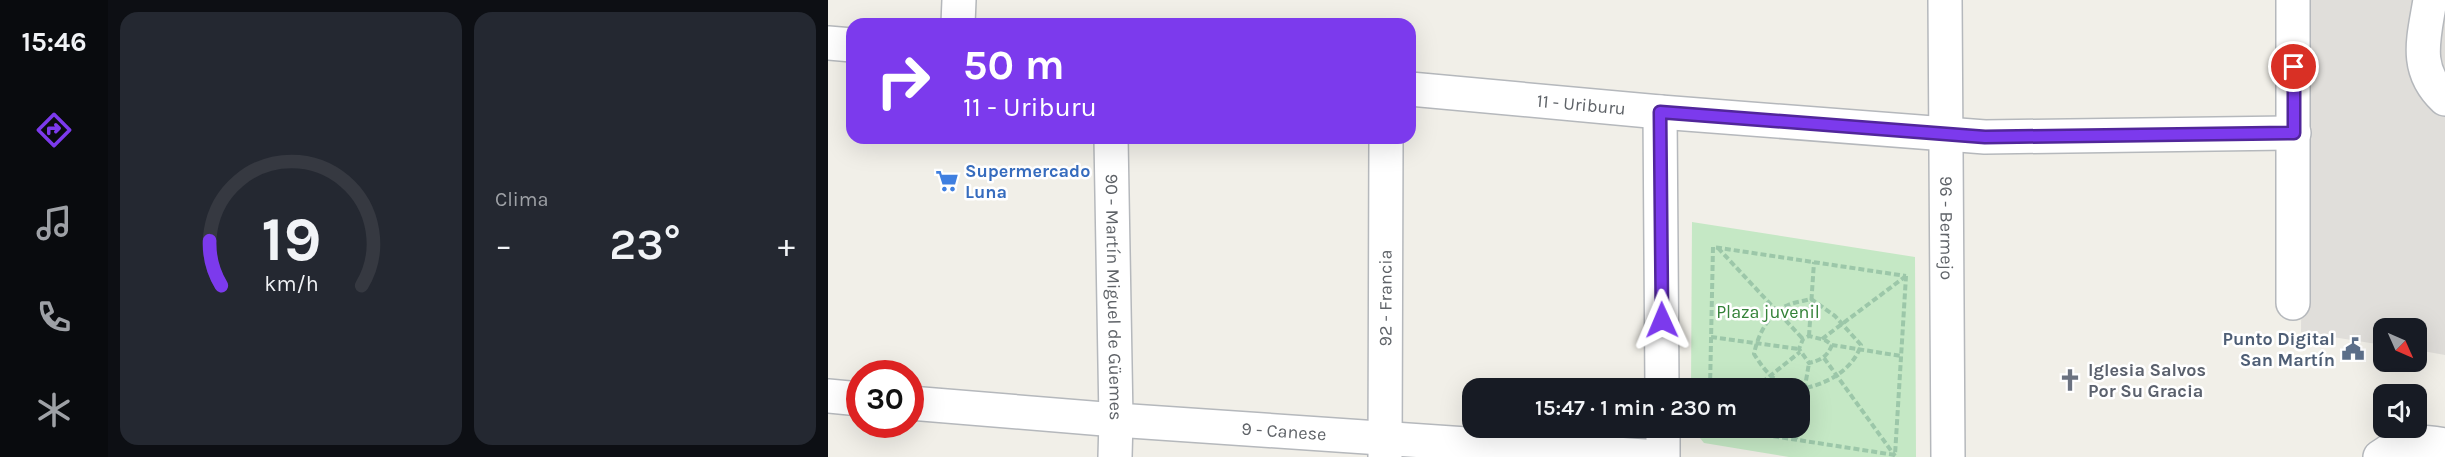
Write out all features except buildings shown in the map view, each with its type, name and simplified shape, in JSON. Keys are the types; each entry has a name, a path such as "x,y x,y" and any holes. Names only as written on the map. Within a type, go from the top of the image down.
{"street":[{"path":"958,18 959,0"},
{"name":"96 - Bermejo","path":"1945,0 1948,457"},
{"path":"2293,0 2293,303"},
{"path":"2430,0 2422,52 2426,72 2434,87 2445,99"},
{"path":"828,43 846,44"},
{"name":"11 - Uriburu","path":"1416,90 1660,112 1985,137 2294,133"},
{"path":"1660,112 1662,378"},
{"name":"90 - Martín Miguel de Güemes","path":"1111,144 1115,457"},
{"name":"92 - Francia","path":"1385,447 1386,144"},
{"path":"828,396 846,398"},
{"name":"9 - Canese","path":"924,404 1116,420 1385,447 1661,457"},
{"path":"1661,457 1662,438"},
{"path":"2380,457 2406,442 2420,441 2445,445"}],"path":[{"path":"1710,378 1713,247 1906,276"},
{"path":"1717,247 1803,339"},
{"path":"1809,336 1814,262"},
{"path":"1821,339 1906,276"},
{"path":"1895,456 1906,276"},
{"path":"1812,299 1788,304 1778,312 1758,336 1754,354 1770,377 1799,351 1803,339 1809,336 1832,345 1901,356"},
{"path":"1810,386 1836,375 1858,357 1861,345 1842,323 1812,299"},
{"path":"1711,337 1799,351 1809,363"},
{"path":"1809,363 1828,355 1832,345"},
{"path":"1824,358 1895,456"},
{"path":"1804,378 1809,363"},
{"path":"1789,438 1895,456"}],"shaded area":[{"path":"2304,0 2445,0 2445,355 2427,352 2427,318 2373,318 2373,343 2301,332"}],"green space":[{"name":"Plaza juvenil","path":"1692,222 1915,257 1916,457 1789,457 1704,443 1700,438 1810,438 1810,378 1691,378"}],"place":[{"name":"Supermercado Luna","path":"947,181"},
{"name":"Punto Digital San Martín","path":"2353,349"},
{"name":"Iglesia Salvos Por Su Gracia","path":"2070,380"}],"route":[{"path":"1662,320 1660,112 1985,137 2294,133 2294,67"}]}
